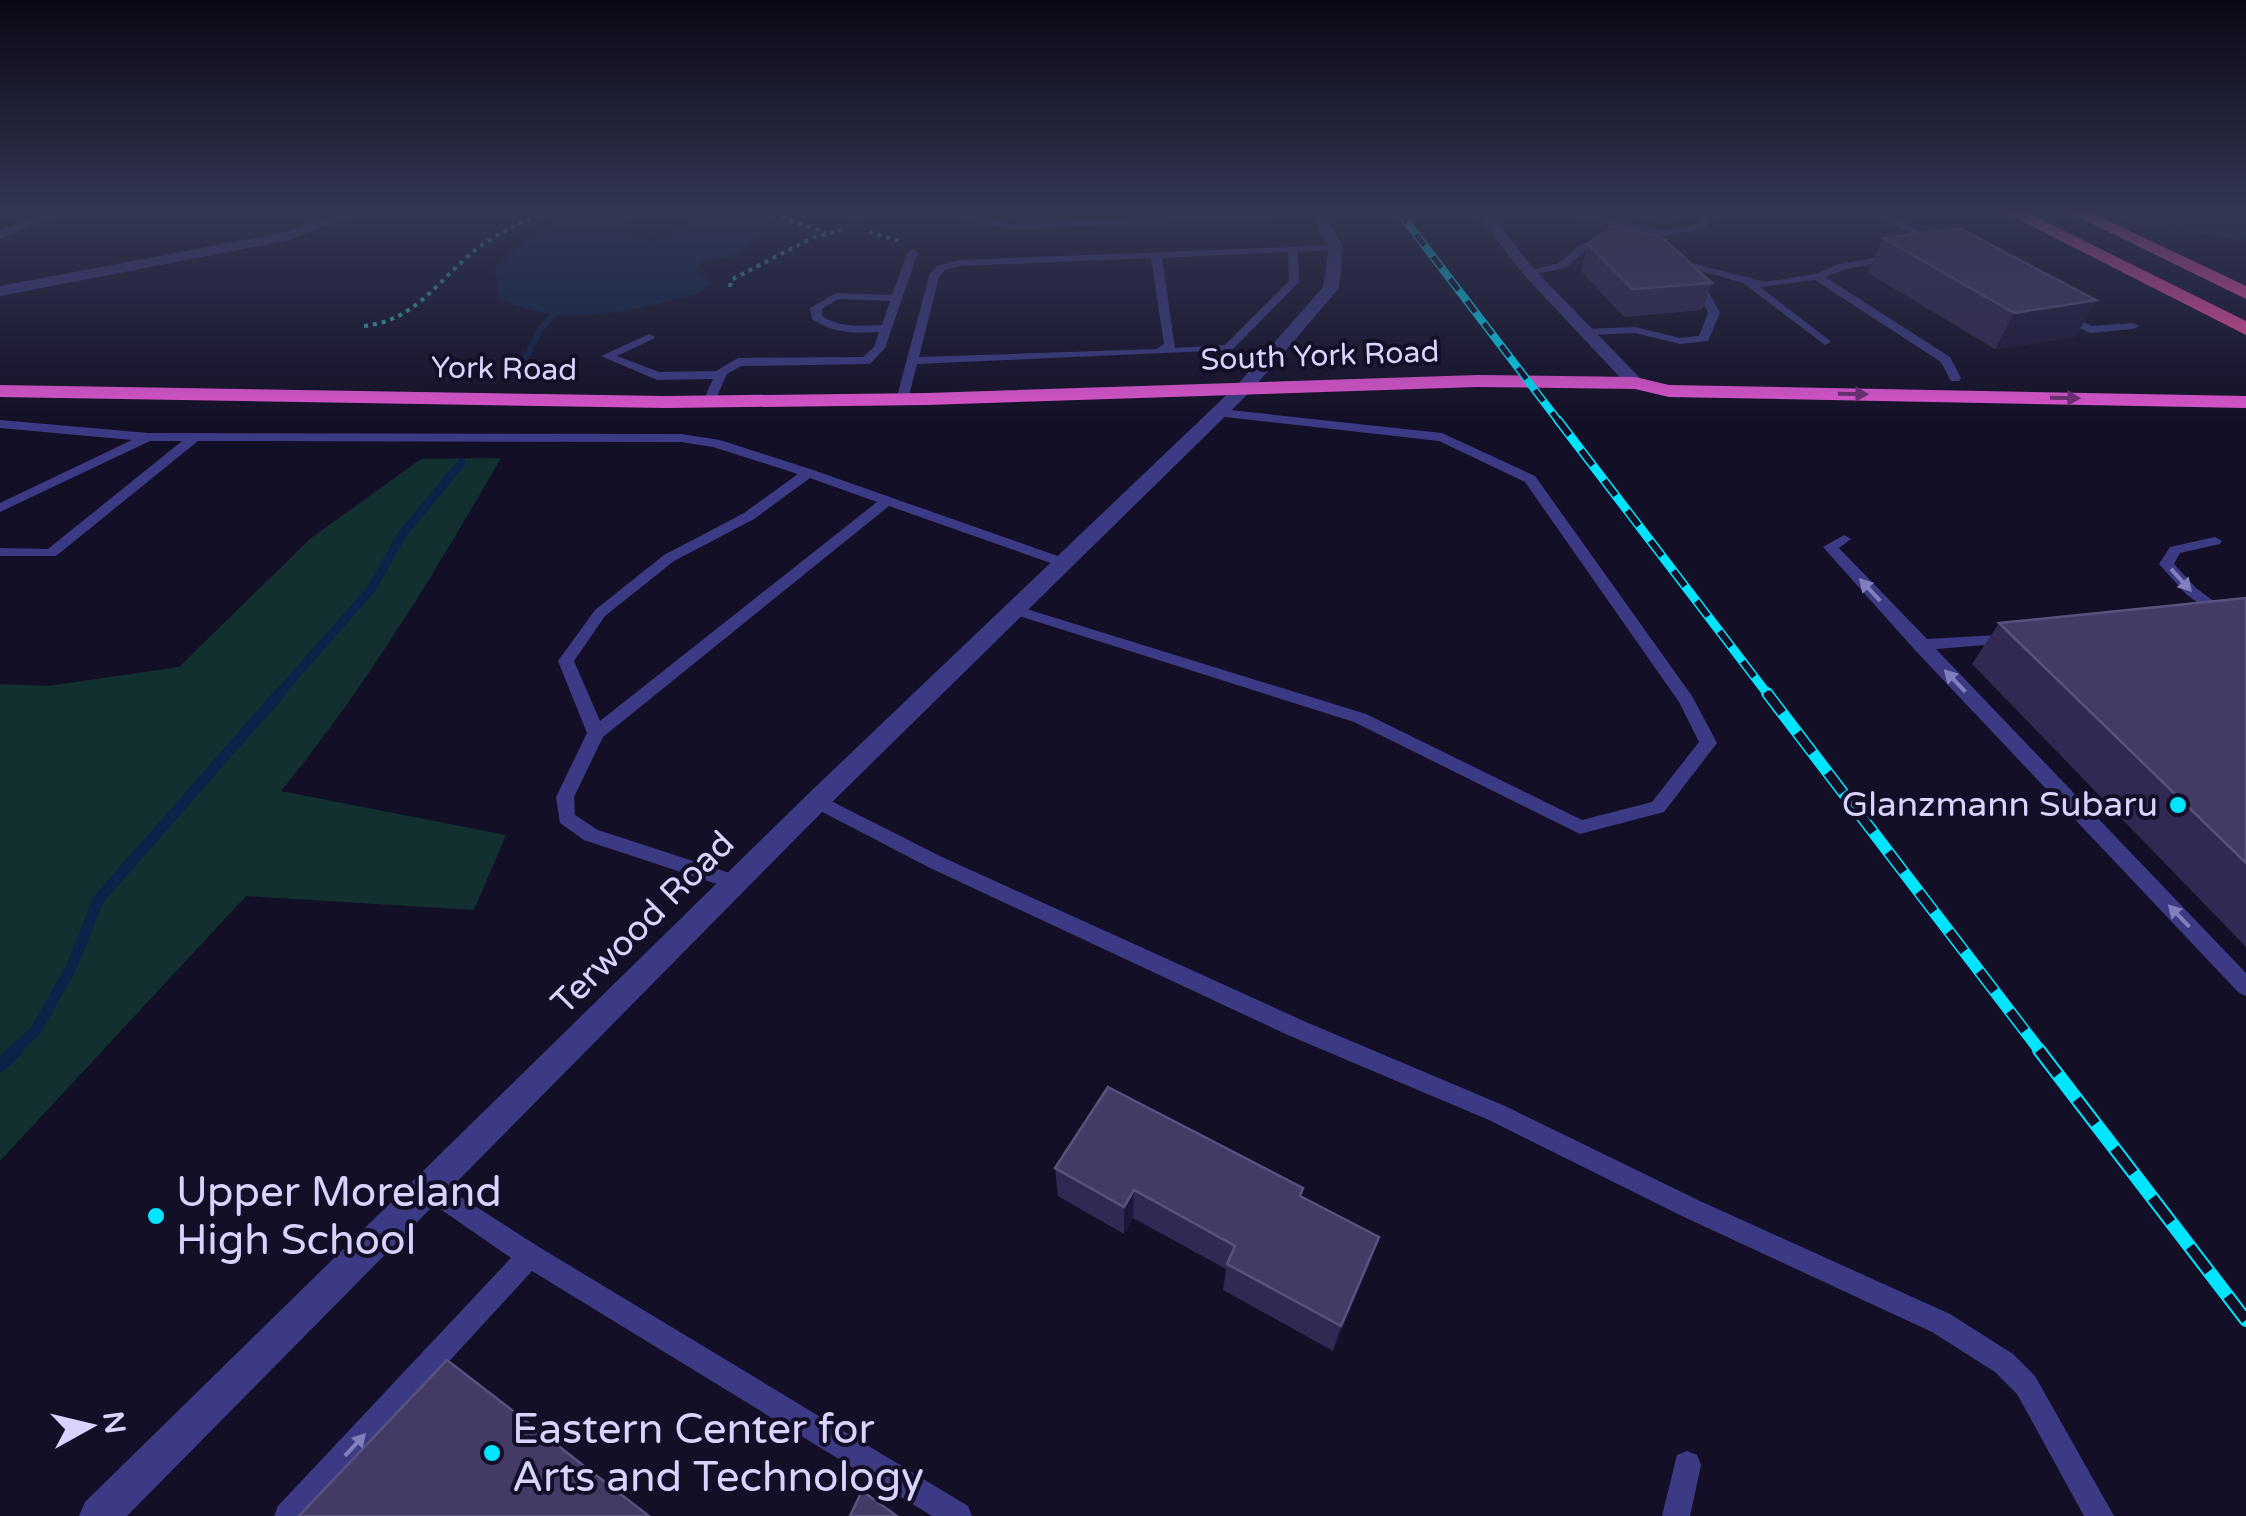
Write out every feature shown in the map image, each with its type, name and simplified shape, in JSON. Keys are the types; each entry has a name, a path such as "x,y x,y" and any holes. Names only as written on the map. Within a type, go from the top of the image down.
{"highway":[{"path":"2153,283 2246,329"},
{"path":"2223,283 2246,294"},
{"name":"South York Road","path":"1635,383 1659,374 2246,383"},
{"name":"South York Road","path":"1006,396 1244,388 1635,383 1669,391 2246,402"},
{"name":"York Road","path":"0,391 708,401 1006,396"}],"street":[{"path":"0,291 44,283"},
{"name":"Terwood Road","path":"100,1516 817,800 1220,413 1320,307 1330,283"},
{"path":"1539,283 1635,383"}],"lane":[{"path":"708,401 720,375 738,362 866,362 878,348 902,283"},
{"path":"902,400 932,283"},
{"path":"1158,352 1170,346 1160,283"},
{"path":"912,361 1228,348 1293,283"},
{"path":"1587,332 1634,330 1680,341 1704,339 1714,313 1698,286 1701,283"},
{"path":"1748,283 1797,283"},
{"path":"1748,283 1825,342"},
{"path":"1824,283 1946,360 1955,378"},
{"path":"886,328 845,329 825,325 816,317 816,308 836,296 896,298"},
{"path":"2043,305 2090,330 2133,326"},
{"path":"648,337 607,356 658,376 720,375"},
{"path":"1015,610 1360,718 1580,827 1658,807 1708,743 1686,700 1530,479 1442,437 1220,413"},
{"path":"0,424 148,438 681,438 715,443 808,473 1064,563"},
{"path":"0,508 148,438"},
{"path":"0,552 51,553 194,438"},
{"path":"596,733 566,661 588,628 670,558 750,516 808,473"},
{"path":"738,883 591,835 566,818 564,798 596,733 885,502"},
{"path":"1844,539 1830,547 2246,987"},
{"path":"2214,541 2174,550 2166,564 2191,591 2224,616"},
{"path":"2205,618 2246,614"},
{"path":"1920,645 2028,636"},
{"path":"817,800 935,862 1298,1029 1497,1113 1692,1209 1941,1323 2004,1362 2026,1385 2100,1516"},
{"path":"428,1187 530,1256 958,1516"},
{"path":"288,1516 530,1256"},
{"path":"1676,1516 1687,1466"}],"path":[{"path":"364,326 384,326 448,283"},
{"path":"730,287 731,283"}],"green space":[{"path":"501,458 398,629 281,791 506,835 474,910 246,896 0,1161 0,684 48,686 179,667 311,538 421,459"}],"water":[{"path":"497,283 711,283 700,293 599,314 550,313 499,299"}],"building":[{"path":"1626,283 1712,283 1632,289"},
{"path":"1961,283 2063,283 2096,300 2014,313"},
{"path":"2246,598 2246,863 1999,623"},
{"path":"1108,1087 1303,1188 1300,1196 1379,1237 1341,1326 1227,1264 1235,1246 1134,1190 1124,1207 1055,1168"},
{"name":"Eastern Center for Arts and Technology","path":"447,1360 649,1516 299,1516"},
{"path":"862,1491 897,1516 850,1516"}],"waterway":[{"path":"517,375 540,330 559,308"},
{"path":"277,696 372,588 401,536 461,463"},
{"path":"13,1052 36,1030 72,966 98,900 280,693"},
{"path":"0,1065 16,1050"}],"railway":[{"path":"1453,283 1560,423"},
{"path":"1558,420 1769,696"},
{"path":"1767,693 2041,1052"},
{"path":"2039,1050 2246,1320"}],"place":[{"name":"Glanzmann Subaru","path":"2178,805"},
{"name":"Upper Moreland High School","path":"156,1216"},
{"name":"Eastern Center for Arts and Technology","path":"492,1453"}]}
